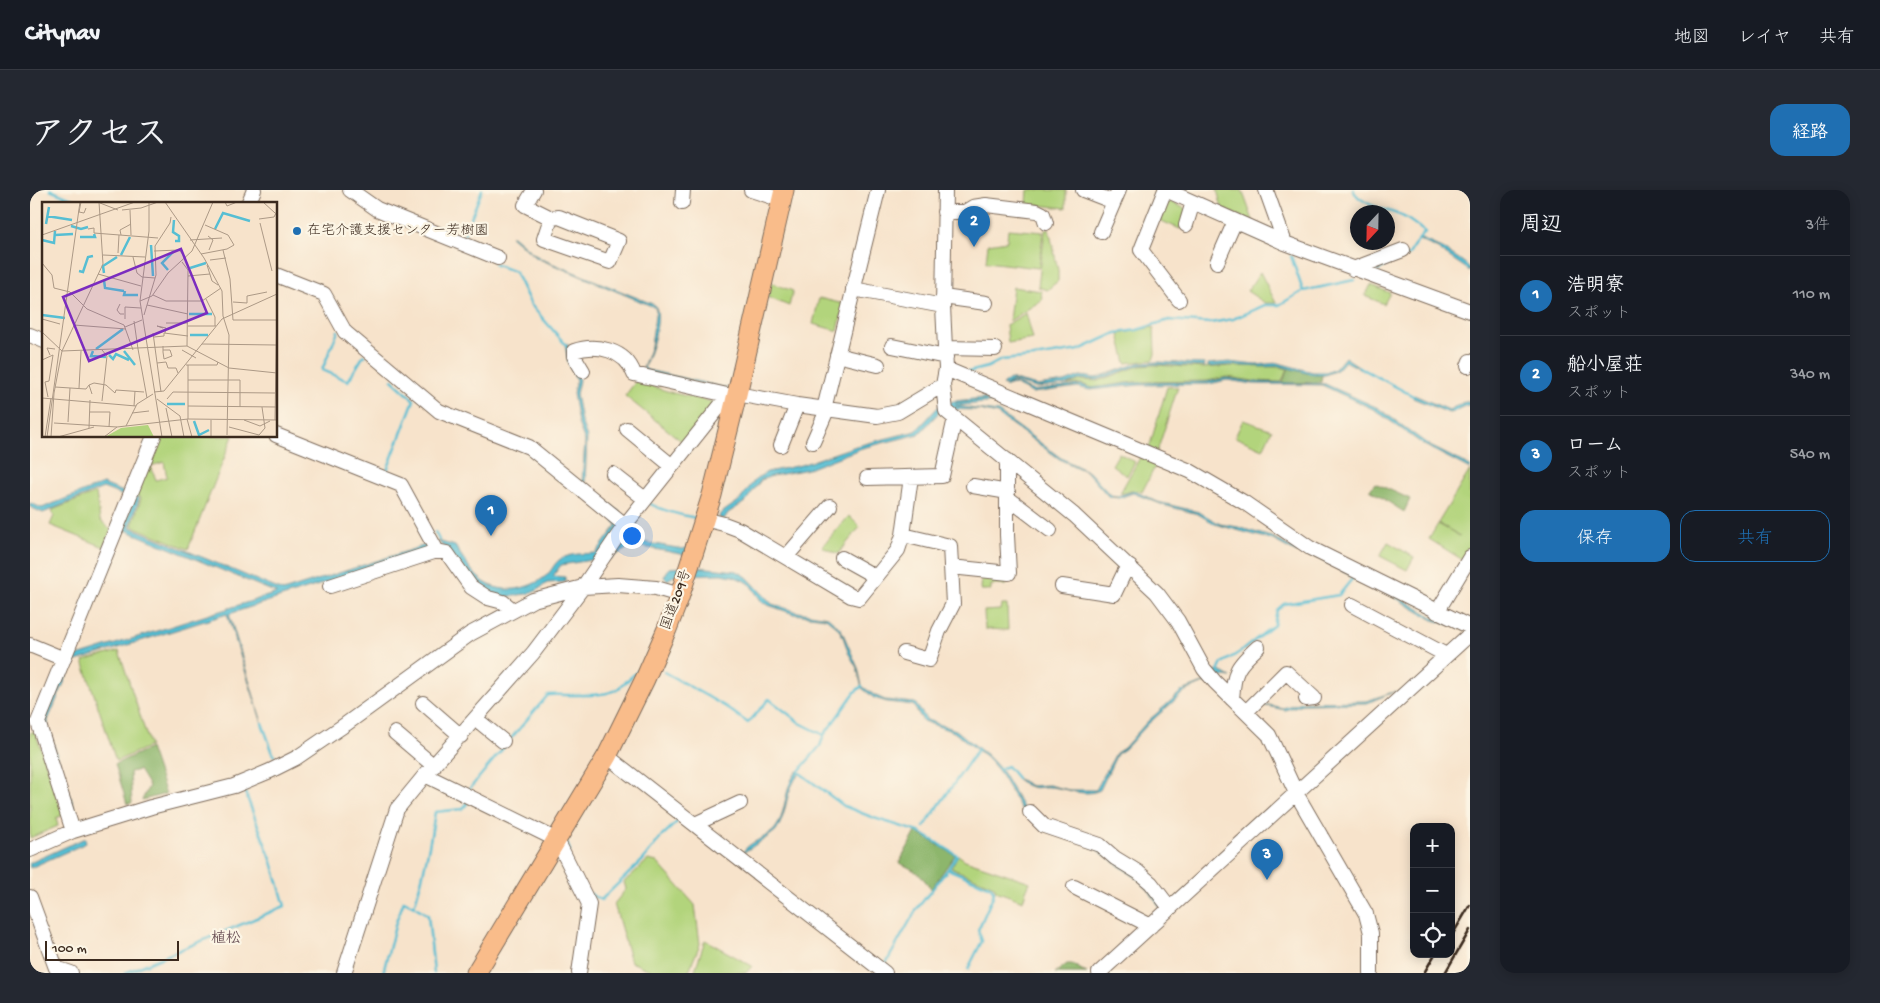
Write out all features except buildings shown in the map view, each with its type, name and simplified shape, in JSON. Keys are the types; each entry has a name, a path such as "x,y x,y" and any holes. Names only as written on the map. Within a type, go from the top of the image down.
{"highway":[{"name":"国道209号","path":"476,973 607,756 646,679 680,595 704,519 783,195"}],"street":[{"path":"249,202 254,190"},
{"path":"350,190 376,209 498,258"},
{"path":"534,190 525,206 551,218 559,218 619,241 610,262 544,239 551,218"},
{"path":"752,190 783,195"},
{"path":"813,442 825,409 878,190"},
{"path":"945,190 943,301 946,358 943,385 946,411 1074,515 1157,593 1178,621 1204,669 1269,735 1296,793 1366,914 1371,933 1371,973"},
{"path":"1083,190 1116,196 1101,232"},
{"path":"1179,300 1141,250 1166,190 1285,243 1470,311"},
{"path":"1266,190 1285,243"},
{"path":"1186,225 1194,202"},
{"path":"944,212 965,212 973,207 986,205 1037,211 1043,214 1046,224"},
{"path":"1217,262 1235,220"},
{"path":"1353,269 1403,250"},
{"path":"278,276 324,294 346,332 439,411 529,447 625,525"},
{"path":"853,289 943,301 986,303"},
{"path":"30,335 42,340"},
{"path":"892,346 946,358 1190,471 1245,503 1310,548 1470,627"},
{"path":"583,371 574,356 574,351 598,347 611,351 626,360 634,374 734,396 878,416 898,412 943,385"},
{"path":"946,358 995,349"},
{"path":"837,355 878,366"},
{"path":"344,973 397,809 533,653 583,587 625,525 672,466 734,396"},
{"path":"781,445 797,405"},
{"path":"867,478 942,476 955,418"},
{"path":"628,429 672,466"},
{"path":"278,436 401,485 437,551"},
{"path":"73,831 38,722 153,438"},
{"path":"951,567 1009,573 1007,460"},
{"path":"613,474 646,499"},
{"path":"704,519 740,530 851,596 859,598 898,550 903,536 911,477"},
{"path":"973,486 1008,495 1050,530"},
{"path":"786,557 830,506"},
{"path":"903,536 950,546 953,604 939,631 930,660 904,653"},
{"path":"330,586 437,551 447,553 471,587 488,598 503,602 513,610"},
{"path":"1437,612 1470,557"},
{"path":"842,558 876,577"},
{"path":"1062,586 1114,594 1124,573 1130,567"},
{"path":"30,850 73,831 151,807 234,786 270,772 296,758 346,724 470,634 533,600 583,587 627,586 656,588 680,595"},
{"path":"1352,605 1446,655"},
{"path":"1099,973 1470,634"},
{"path":"30,645 64,658"},
{"path":"1232,699 1233,680 1240,663 1258,647"},
{"path":"1246,712 1286,672 1314,698 1306,699"},
{"path":"423,703 461,736"},
{"path":"476,719 504,741"},
{"path":"395,732 429,771 557,840 589,904 579,973"},
{"path":"607,756 885,973"},
{"path":"695,824 740,803"},
{"path":"1030,812 1044,826 1100,845 1151,883 1170,908"},
{"path":"1074,887 1151,926"},
{"path":"30,897 56,968 71,973"}],"green space":[{"path":"1028,190 1066,190 1066,208 1027,204"},
{"path":"1217,190 1242,190 1254,223 1222,208"},
{"path":"1165,199 1186,209 1180,229 1157,219"},
{"path":"1008,229 1043,232 1039,268 986,262 988,244 1007,241"},
{"path":"1049,229 1058,270 1058,281 1047,290 1038,287 1045,230"},
{"path":"1260,272 1276,303 1265,303 1247,291"},
{"path":"771,283 793,291 789,306 767,297"},
{"path":"1371,285 1390,293 1384,304 1365,296"},
{"path":"1013,287 1041,291 1042,300 1009,321"},
{"path":"819,298 844,304 838,331 813,324"},
{"path":"1026,313 1033,339 1008,343 1006,325"},
{"path":"1154,327 1155,354 1153,360 1126,363 1119,334"},
{"path":"1139,366 1204,368 1230,366 1280,367 1288,369 1281,382 1253,381 1227,377 1207,381 1133,382 1092,388 1082,384 1067,385 1081,380 1098,381"},
{"path":"1289,368 1322,375 1321,382 1282,383"},
{"path":"636,381 673,393 718,403 685,444 625,396"},
{"path":"1167,387 1178,387 1157,452 1149,448"},
{"path":"1243,420 1272,430 1263,449 1235,437"},
{"path":"158,438 232,438 188,549 132,526 141,498 135,495","holes":["164,462 167,477 156,480 151,466"]},
{"path":"1119,453 1135,462 1127,476 1112,465"},
{"path":"1142,454 1158,461 1142,492 1120,493"},
{"path":"1470,470 1470,555 1466,562 1429,539 1438,524 1460,536 1438,523"},
{"path":"1375,483 1410,499 1404,512 1370,490"},
{"path":"96,493 100,520 111,530 104,547 50,525 54,516 52,510"},
{"path":"849,516 860,527 838,554 822,547"},
{"path":"1388,542 1414,557 1407,570 1380,556"},
{"path":"982,573 1006,579 1006,585 991,585 991,590 981,590"},
{"path":"1002,605 1007,605 1008,630 985,629 984,611 1001,610"},
{"path":"119,651 150,746 116,761 83,661"},
{"path":"35,731 63,815 56,818 58,826 30,838 30,733"},
{"path":"150,748 166,794 142,800 149,786 139,770 130,772 132,803 127,804 115,764"},
{"path":"916,832 955,855 931,889 917,873 899,863"},
{"path":"958,855 965,860 1030,882 1023,901 996,891 994,886 951,868"},
{"path":"648,860 657,862 695,905 700,944 688,973 657,973 631,962 614,904 626,889 624,882"},
{"path":"705,940 752,966 746,973 694,973"},
{"path":"1067,964 1072,964 1087,973 1055,973"}],"water":[{"path":"511,236 544,260 655,305 657,311 658,318 657,327 652,345 644,367 647,370 728,388 729,390 646,372 643,368 651,346 656,309 537,258"},
{"path":"1419,240 1453,255 1470,268 1470,271 1438,249"},
{"path":"565,344 568,344 570,359 579,380 576,394 581,421 587,437 585,484 625,516 609,552 631,540 683,549 691,546 686,555 633,545 605,562 597,559 561,565 553,576 565,577 565,582 547,583 536,591 503,597 481,588 438,541 455,546 472,571 486,583 504,589 516,589 540,580 562,558 596,553 617,525 582,483 585,441 578,423 573,393 576,380 568,362"},
{"path":"1345,357 1361,369 1345,361 1337,370 1325,375 1314,375 1280,366 1230,365 1208,367 1208,364 1229,362 1256,365 1278,363 1313,372 1327,372 1335,369"},
{"path":"1138,363 1204,364 1205,367 1139,365 1097,380 1081,379 1066,385 1036,388 1012,381 1004,386 1002,385 1010,379 1037,386 1065,382 1080,376 1096,378"},
{"path":"1227,378 1253,382 1325,384 1378,408 1430,446 1470,466 1470,469 1424,445 1375,410 1322,385 1253,384 1227,380 1209,384 1139,385 1090,390 1078,387 1032,393 1014,384 1005,387 1010,383 1015,383 1033,391 1081,385 1092,388 1132,383 1207,382"},
{"path":"995,393 996,395 983,400 955,403 994,400 997,395 999,396 994,402 955,406 998,412 1061,458 1089,472 1110,495 1118,496 1134,491 1158,502 1199,512 1220,524 1238,527 1274,538 1297,551 1297,553 1273,540 1215,524 1198,514 1163,505 1133,493 1119,498 1109,497 1087,472 1061,460 997,414 979,410 942,409 919,434 862,448 808,469 761,480 745,502 728,513 724,519 719,518 720,514 740,500 755,480 767,472 801,465 856,446 916,431 939,406 954,401 983,398"},
{"path":"1414,395 1449,410 1464,402 1470,402 1470,405 1449,413 1413,398"},
{"path":"103,484 126,493 124,496 103,488 43,513 30,507 30,503 42,508"},
{"path":"135,496 139,499 130,527 283,591 429,544 430,549 229,614 262,723 227,614 73,662 48,720 48,727 78,819 74,820 43,721 71,658 277,593 123,529"},
{"path":"1300,552 1310,552 1349,574 1366,577 1436,619 1450,623 1450,625 1433,620 1365,580 1352,579 1349,575 1310,554 1300,554"},
{"path":"683,567 737,571 747,577 772,604 798,612 828,617 841,629 858,668 862,686 885,700 915,703 927,720 956,730 988,756 1001,770 1025,811 1093,845 1130,870 1163,904 1160,908 1150,892 1135,877 1096,849 1023,812 998,770 988,758 954,732 923,721 913,705 887,702 874,698 862,688 857,668 849,654 843,637 838,628 826,618 794,614 768,605 762,602 749,583 733,576 721,574 676,575 667,580 664,577 669,568"},
{"path":"1216,670 1231,677 1225,676 1184,692 1148,724 1125,749 1117,754 1100,790 1087,793 1074,792 1054,787 1034,788 1015,777 1031,786 1049,785 1069,790 1096,790 1116,753 1124,748 1147,722 1182,691 1208,681 1214,676"},
{"path":"1396,691 1367,703 1303,704 1285,710 1262,705 1262,702 1283,708 1302,702 1366,701"},
{"path":"797,771 800,773 789,793 784,814 778,828 742,854 748,846 767,835 779,823 789,785"},
{"path":"85,838 86,843 30,868 30,863"}],"waterway":[{"path":"50,190 79,202"},
{"path":"462,240 482,190"},
{"path":"1353,190 1362,200 1402,216 1425,232 1414,245 1409,255 1404,256"},
{"path":"1291,256 1303,291"},
{"path":"1377,271 1397,259"},
{"path":"494,264 515,272 531,305 566,345"},
{"path":"968,372 988,367 1001,360 1079,350 1116,333 1137,330 1169,320 1210,323 1233,319 1265,305 1279,305 1303,291 1354,280"},
{"path":"338,331 322,370 348,381 365,356"},
{"path":"1359,367 1415,397"},
{"path":"387,473 414,400 392,380"},
{"path":"648,503 678,514 696,518 698,516"},
{"path":"435,532 439,540"},
{"path":"1218,672 1222,663 1240,652 1274,625 1277,610 1284,604 1339,595 1352,579"},
{"path":"508,742 548,695 592,695 609,692 619,688 640,669"},
{"path":"664,672 726,707 748,723 769,699 800,723 824,735 820,746 799,771"},
{"path":"824,735 855,692 862,686"},
{"path":"262,723 274,756"},
{"path":"467,792 505,746"},
{"path":"924,827 978,749"},
{"path":"1000,769 1007,766 1017,778"},
{"path":"800,773 844,806 874,818 919,832 957,855 948,869 991,887 994,892 993,896 978,930 982,941 968,969"},
{"path":"125,973 285,906 272,862 245,792"},
{"path":"383,973 396,922 404,901 414,906 421,883 435,812 462,809 467,804 466,801"},
{"path":"591,894 601,900 643,860 661,837 678,821"},
{"path":"566,840 570,851"},
{"path":"884,967 916,910 948,869"},
{"path":"414,906 428,915 434,973"}],"railway":[{"path":"1455,930 1470,905"},
{"path":"1445,973 1470,930"},
{"path":"1424,973 1433,958"}],"place":[{"name":"在宅介護支援センター芳樹園","path":"297,231"},
{"name":"船小屋荘","path":"974,247"},
{"name":"浩明寮","path":"491,536"},
{"name":"ローム","path":"1267,880"}],"district":[{"name":"植松","path":"226,939"}]}
